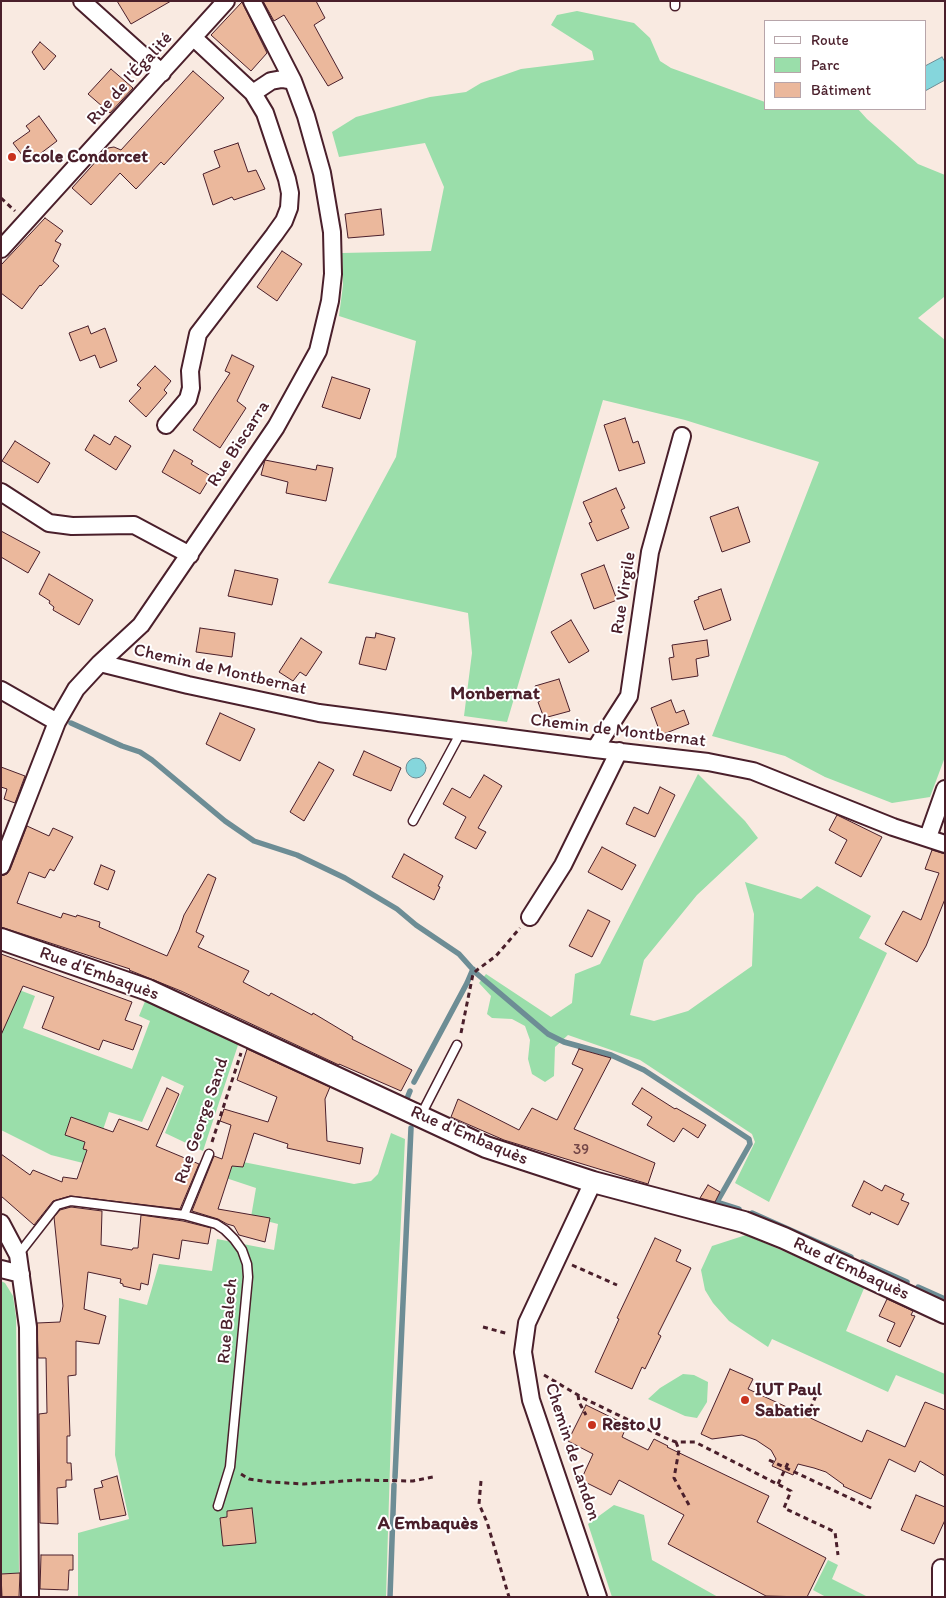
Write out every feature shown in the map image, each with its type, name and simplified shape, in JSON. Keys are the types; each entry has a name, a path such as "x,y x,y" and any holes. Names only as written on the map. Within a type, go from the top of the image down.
{"street":[{"path":"82,1 162,73"},
{"name":"Rue de l'Égalité","path":"1,249 226,1"},
{"name":"Rue Biscarra","path":"1,866 57,722 76,689 100,663 141,625 276,427 318,351 328,310 333,274 332,232 322,172 306,116 293,81 252,1"},
{"path":"166,426 188,399 191,388 190,370 198,334 284,222 290,193 265,113 253,93 194,38"},
{"path":"253,93 271,81 282,79 293,81"},
{"name":"Rue Virgile","path":"595,749 629,696 650,552 682,436"},
{"path":"1,492 49,523 72,526 134,525 190,555"},
{"name":"Chemin de Montbernat","path":"100,663 188,685 319,713 708,762 753,771 893,827 945,844"},
{"path":"1,690 57,722"},
{"path":"530,916 563,865 619,751"},
{"path":"928,837 945,789"},
{"name":"Rue d'Embaquès","path":"1,939 148,990 486,1147 593,1182 744,1222 784,1238 945,1313"},
{"name":"Chemin de Landon","path":"593,1182 527,1323 523,1352 531,1400 598,1597"},
{"path":"1,1223 18,1255 28,1327 30,1597"},
{"path":"1,1269 21,1274"},
{"path":"941,1568 941,1597"}],"lane":[{"path":"413,821 461,732"},
{"path":"420,1117 457,1045"},
{"name":"Rue George Sand","path":"184,1215 209,1154"},
{"name":"Rue Balech","path":"18,1255 57,1205 71,1201 184,1215 216,1224 225,1230 242,1250 247,1264 248,1277 230,1467 218,1506"}],"path":[{"path":"1,198 18,213"},
{"path":"457,1045 463,1028 473,974 496,956 530,916"},
{"name":"Rue George Sand","path":"209,1154 246,1036"},
{"path":"575,1266 617,1285"},
{"path":"483,1327 508,1334"},
{"path":"807,1416 819,1388"},
{"path":"578,1395 579,1402 586,1415"},
{"path":"583,1398 676,1442 696,1442 792,1491 784,1508 835,1532 838,1555"},
{"path":"676,1442 680,1450 674,1478 689,1505"},
{"path":"769,1460 871,1508"},
{"path":"778,1484 788,1463"},
{"path":"230,1467 249,1479 304,1484 358,1480 413,1481 433,1477"},
{"path":"481,1481 480,1504 509,1597"}],"green space":[{"path":"577,11 634,23 650,38 660,61 671,68 764,102 764,110 859,110 918,164 945,175 945,295 918,318 945,340 945,757 930,797 892,803 825,777 785,756 712,736 819,462 685,420 603,400 507,722 464,716 472,653 468,613 328,583 396,457 416,341 339,316 343,285 342,253 431,251 444,187 425,143 339,157 332,132 356,117 430,97 466,92 481,83 521,69 594,60 592,51 551,25 557,15"},
{"path":"698,774 745,821 758,838 697,895 644,960 630,1015 654,1021 688,1011 752,966 754,914 745,882 801,899 817,886 871,916 859,938 887,953 769,1202 735,1183 755,1142 752,1134 640,1060 568,1035 555,1047 554,1076 545,1082 532,1074 528,1059 530,1040 525,1026 512,1019 492,1018 487,1014 491,996 479,983 486,974 551,1017 572,1003 575,974 600,964"},
{"path":"1,983 35,996 23,1028 132,1069 150,1021 139,1016 146,999 239,1042 203,1151 165,1133 184,1086 162,1076 142,1122 109,1112 91,1165 51,1155 1,1130"},
{"path":"391,1133 405,1139 392,1400 386,1597 78,1597 78,1533 129,1519 115,1455 119,1298 147,1305 159,1264 212,1271 217,1239 274,1250 278,1224 251,1217 256,1188 223,1177 228,1159 354,1184 371,1181 378,1174"},
{"path":"746,1235 865,1286 846,1331 945,1374 945,1395 896,1375 888,1392 772,1339 768,1347 729,1321 713,1303 705,1290 701,1270 712,1246"},
{"path":"1,1281 5,1283 13,1296 16,1317 19,1573 1,1574"},
{"path":"683,1374 694,1375 708,1382 707,1402 697,1418 685,1416 648,1399 660,1388"},
{"path":"614,1505 644,1515 652,1560 718,1597 612,1597 588,1524"},
{"path":"828,1560 838,1565 832,1579 868,1597 826,1597 813,1590"}],"water":[{"path":"942,57 945,62 945,80 926,90 926,65"},
{"path":"416,758 423,761 426,768 423,775 416,778 409,775 406,768 409,761"}],"building":[{"path":"117,1 171,1 131,24"},
{"path":"263,1 316,1 325,18 314,25 343,78 328,86 284,15 274,21"},
{"path":"242,2 267,53 251,71 211,35"},
{"path":"40,42 56,56 44,70 32,52"},
{"path":"111,69 133,88 110,113 88,94"},
{"path":"193,71 224,98 164,165 161,162 136,189 120,173 91,205 72,188 108,148 114,147 121,150"},
{"path":"39,116 57,141 28,163 13,143 30,131 26,126"},
{"path":"238,143 248,172 256,170 265,189 234,200 232,197 213,205 203,174 220,167 214,151"},
{"path":"381,209 384,235 348,238 345,214"},
{"path":"45,218 63,231 55,241 61,244 53,261 59,266 40,285 22,309 1,293 1,265"},
{"path":"282,251 302,264 277,301 257,287"},
{"path":"88,326 91,334 105,328 117,361 100,368 95,355 80,361 69,333"},
{"path":"232,355 254,366 237,401 246,408 220,448 193,430 230,373 225,371"},
{"path":"155,366 171,381 164,390 167,393 146,417 129,401 141,388 137,385"},
{"path":"332,377 370,389 360,419 322,407"},
{"path":"625,418 633,443 638,441 645,463 619,471 604,425"},
{"path":"94,435 110,445 115,436 131,446 116,470 85,450"},
{"path":"15,441 50,463 38,483 2,461"},
{"path":"174,450 193,461 191,464 211,476 200,494 162,472"},
{"path":"265,460 316,470 317,465 333,468 326,501 286,493 288,482 261,475"},
{"path":"616,488 625,508 621,510 629,528 597,541 589,523 592,522 583,502"},
{"path":"738,507 750,542 722,552 710,517"},
{"path":"1,531 40,552 28,573 1,557"},
{"path":"604,565 617,600 594,609 581,574"},
{"path":"235,570 278,579 272,605 228,596"},
{"path":"49,574 93,600 79,625 53,610 54,607 49,603 50,601 39,594"},
{"path":"721,589 731,620 704,630 694,601 699,599 698,597"},
{"path":"571,620 589,651 569,663 551,632"},
{"path":"200,628 235,633 232,657 196,652"},
{"path":"376,633 395,638 386,670 359,664 366,637 375,638"},
{"path":"301,638 322,652 306,676 300,672 293,681 279,672"},
{"path":"707,640 709,656 696,659 698,676 672,680 669,658 674,657 672,645"},
{"path":"559,679 570,711 544,718 535,686"},
{"path":"671,700 676,713 684,710 689,724 661,735 651,708"},
{"path":"220,713 255,729 240,761 206,744"},
{"path":"364,751 401,768 391,791 353,775"},
{"path":"319,762 334,770 304,821 290,812"},
{"path":"1,767 25,776 15,803 4,799 7,789 1,787"},
{"path":"484,775 502,786 478,828 486,832 476,849 455,838 466,817 443,804 452,788 470,798"},
{"path":"660,787 675,795 655,837 626,824 634,807 648,814"},
{"path":"837,815 882,837 861,877 835,863 847,840 829,830"},
{"path":"27,826 49,836 53,828 73,837 54,871 50,869 45,878 29,872 17,903 61,918 63,913 100,922 99,927 167,956 184,915 208,874 216,878 196,932 204,936 198,947 249,971 243,982 269,996 271,993 312,1015 313,1013 353,1037 352,1039 412,1070 401,1091 339,1065 130,969 1,927 1,876 7,874 10,870"},
{"path":"602,847 636,865 622,890 588,872"},
{"path":"932,850 945,854 945,899 926,946 917,962 885,944 903,911 921,920 939,873 925,869"},
{"path":"404,854 443,876 434,900 392,877"},
{"path":"101,865 115,871 108,890 94,884"},
{"path":"588,910 610,921 592,957 569,946"},
{"path":"1,954 132,1002 125,1020 142,1026 133,1050 103,1040 99,1050 42,1028 54,997 23,986 1,1035"},
{"path":"247,1049 330,1087 325,1099 327,1141 363,1148 360,1164 287,1148 288,1144 254,1133 243,1167 232,1166 218,1209 270,1218 265,1242 239,1235 234,1226 192,1211 214,1156 222,1159 231,1125 220,1121 224,1109 268,1122 277,1097 237,1080"},
{"path":"579,1049 611,1058 574,1129 655,1163 648,1184 504,1140 451,1117 458,1099 519,1130 532,1108 557,1120 583,1069 572,1064"},
{"path":"167,1088 179,1094 156,1146 199,1164 180,1209 70,1196 53,1201 34,1225 1,1196 1,1154 30,1175 33,1170 62,1182 63,1177 77,1179 87,1150 83,1149 85,1142 65,1135 71,1117 113,1132 119,1119 148,1130"},
{"path":"642,1088 675,1109 706,1125 698,1138 683,1128 674,1142 647,1125 652,1117 632,1104"},
{"path":"864,1181 882,1191 885,1185 904,1194 901,1200 909,1203 898,1225 871,1212 870,1215 852,1206"},
{"path":"708,1185 720,1192 715,1202 700,1198"},
{"path":"71,1207 102,1211 101,1245 132,1250 133,1248 138,1248 141,1215 183,1221 211,1228 208,1244 182,1240 179,1259 153,1254 148,1285 141,1283 140,1290 123,1286 120,1283 121,1279 88,1272 84,1309 106,1316 99,1344 76,1341 76,1375 68,1376 70,1436 67,1436 67,1463 71,1463 72,1480 66,1480 66,1487 57,1488 58,1524 40,1523 39,1414 47,1413 46,1358 38,1358 37,1323 60,1322 63,1306 54,1217 60,1210"},
{"path":"655,1238 681,1250 676,1261 691,1268 658,1334 661,1336 645,1369 642,1367 632,1389 595,1372 619,1319 617,1318"},
{"path":"887,1299 913,1311 911,1315 915,1316 900,1347 887,1341 895,1323 879,1316"},
{"path":"730,1369 753,1379 748,1389 862,1442 867,1430 905,1447 925,1402 945,1410 945,1476 920,1461 915,1472 889,1459 871,1499 843,1486 826,1472 814,1468 798,1464 793,1475 772,1466 776,1459 771,1450 756,1440 742,1435 712,1439 701,1434"},
{"path":"586,1405 627,1425 622,1437 648,1450 654,1439 769,1496 757,1522 826,1558 807,1597 766,1596 668,1544 684,1515 619,1480 611,1495 581,1480 593,1454 568,1441"},
{"path":"117,1476 126,1515 100,1520 94,1489 103,1487 101,1481"},
{"path":"916,1495 945,1507 945,1520 934,1544 901,1530"},
{"path":"252,1508 256,1543 223,1546 220,1518 227,1517 227,1511"},
{"path":"41,1555 73,1555 73,1570 69,1570 68,1590 40,1589"},
{"path":"20,1573 19,1597 2,1597 1,1574"}],"waterway":[{"path":"71,723 140,752 225,821 254,841 297,855 345,878 397,909 416,925 459,954 476,973 548,1034 564,1042 611,1055 644,1070 749,1139 750,1144 717,1202 739,1209"},
{"path":"414,1082 473,969"},
{"path":"406,1101 410,1091"},
{"path":"395,1477 411,1128"},
{"path":"752,1213 851,1257"},
{"path":"862,1262 907,1282"},
{"path":"918,1287 945,1299"},
{"path":"390,1597 394,1485"}],"place":[{"name":"École Condorcet","path":"12,157"},
{"name":"IUT Paul Sabatier","path":"745,1400"},
{"name":"Resto U","path":"592,1425"}],"district":[{"name":"Monbernat","path":"495,694"},
{"name":"A Embaquès","path":"428,1524"}]}
